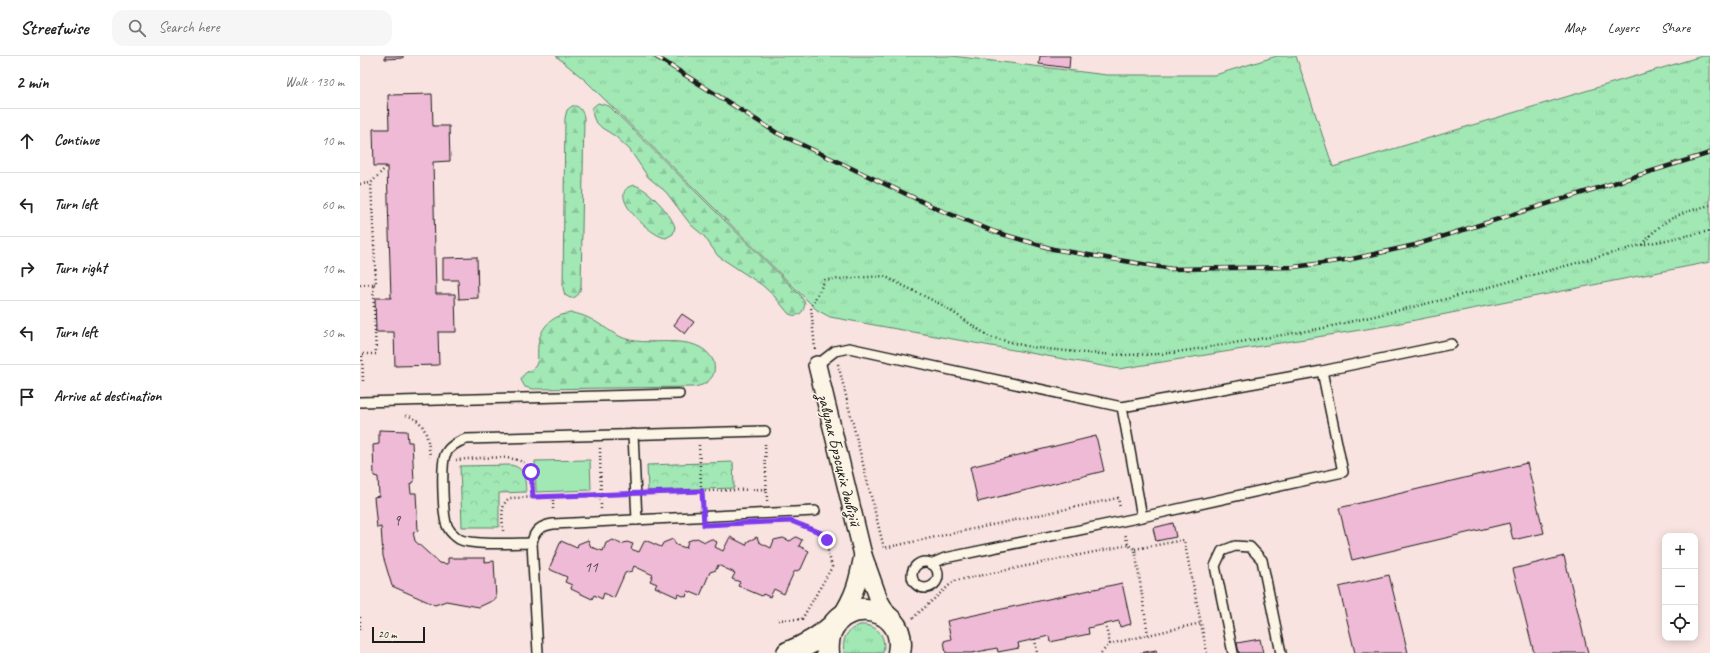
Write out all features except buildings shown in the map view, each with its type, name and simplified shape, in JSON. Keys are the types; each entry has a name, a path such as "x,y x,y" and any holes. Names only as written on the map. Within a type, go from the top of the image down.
{"street":[{"name":"завулак Брэсцкіх дывізій","path":"817,365 863,555 879,600 901,621"},
{"name":"завулак Брэсцкіх дывізій","path":"788,653 814,641 837,622 851,600 857,586 863,555"},
{"path":"828,653 828,643 837,622 848,613 866,609 876,611 901,621 897,629 900,638 899,653"}],"lane":[{"path":"817,365 835,351 849,348 1122,407 1322,371 1452,344"},
{"path":"932,564 945,558 1142,517 1343,472 1322,371"},
{"path":"360,402 679,394"},
{"path":"1122,407 1142,517"},
{"path":"532,543 467,542 454,536 445,516 444,460 446,454 454,444 466,439 764,431"},
{"path":"633,434 638,520"},
{"path":"538,653 532,543 538,529 547,525 815,511"},
{"path":"1233,653 1215,566 1222,552 1235,546 1250,548 1262,560 1281,653"}],"path":[{"path":"360,184 371,183 387,166"},
{"path":"360,285 376,284 371,183"},
{"path":"1641,245 1655,229 1669,220 1686,212 1710,205"},
{"path":"817,365 811,307 825,280 884,276 942,305 990,337 1030,347 1085,353 1122,355 1163,354 1324,328 1450,298 1641,245 1710,231"},
{"path":"363,381 362,354 376,354 373,284"},
{"path":"835,351 884,548 1118,498 1128,545"},
{"path":"764,431 767,514"},
{"path":"699,433 703,517"},
{"path":"600,436 602,522"},
{"path":"444,460 510,458 521,460 531,472 533,497"},
{"path":"504,543 504,503 510,498 766,489"},
{"path":"778,620 802,620 832,567 824,534 798,524"},
{"path":"901,621 954,581 1128,545 1135,549 1184,540 1207,653"},
{"path":"1135,549 1148,635"},
{"path":"360,617 360,631"},
{"path":"1101,653 1110,644 1201,623"},
{"path":"1105,624 1110,644"},
{"path":"1035,639 1037,653"}],"green space":[{"path":"556,56 952,56 1107,75 1215,75 1277,56 1296,56 1333,167 1702,56 1710,56 1710,262 1385,326 1119,369 830,317 817,310 586,81"},
{"path":"598,103 609,106 800,295 805,303 800,314 789,314 775,297 762,285 718,256 704,236 691,225 666,192 648,177 630,150 615,136 602,128 595,121 592,108"},
{"path":"572,106 577,106 580,108 584,117 581,287 577,295 570,298 565,295 563,288 565,118 567,110"},
{"path":"634,185 640,187 652,196 669,215 675,227 673,234 666,238 659,236 641,223 633,214 627,205 624,196 626,189"},
{"path":"573,313 586,317 613,333 630,340 643,342 682,342 695,345 705,350 713,360 713,375 706,383 693,387 533,389 525,387 521,380 522,377 536,365 539,339 545,327 549,322 560,316"},
{"path":"590,460 591,490 536,492 535,461"},
{"path":"733,462 734,488 648,491 647,465"},
{"path":"511,465 520,469 524,475 526,492 499,493 499,527 462,527 460,466"},
{"path":"860,625 866,625 876,629 879,632 883,641 883,653 844,653 844,639 848,632"}],"railway":[{"path":"655,56 777,133 940,210 995,232 1053,249 1172,269 1294,267 1352,259 1415,245 1710,153"}],"route":[{"path":"531,472 533,497 702,491 704,525 791,521 824,534 827,540"}]}
